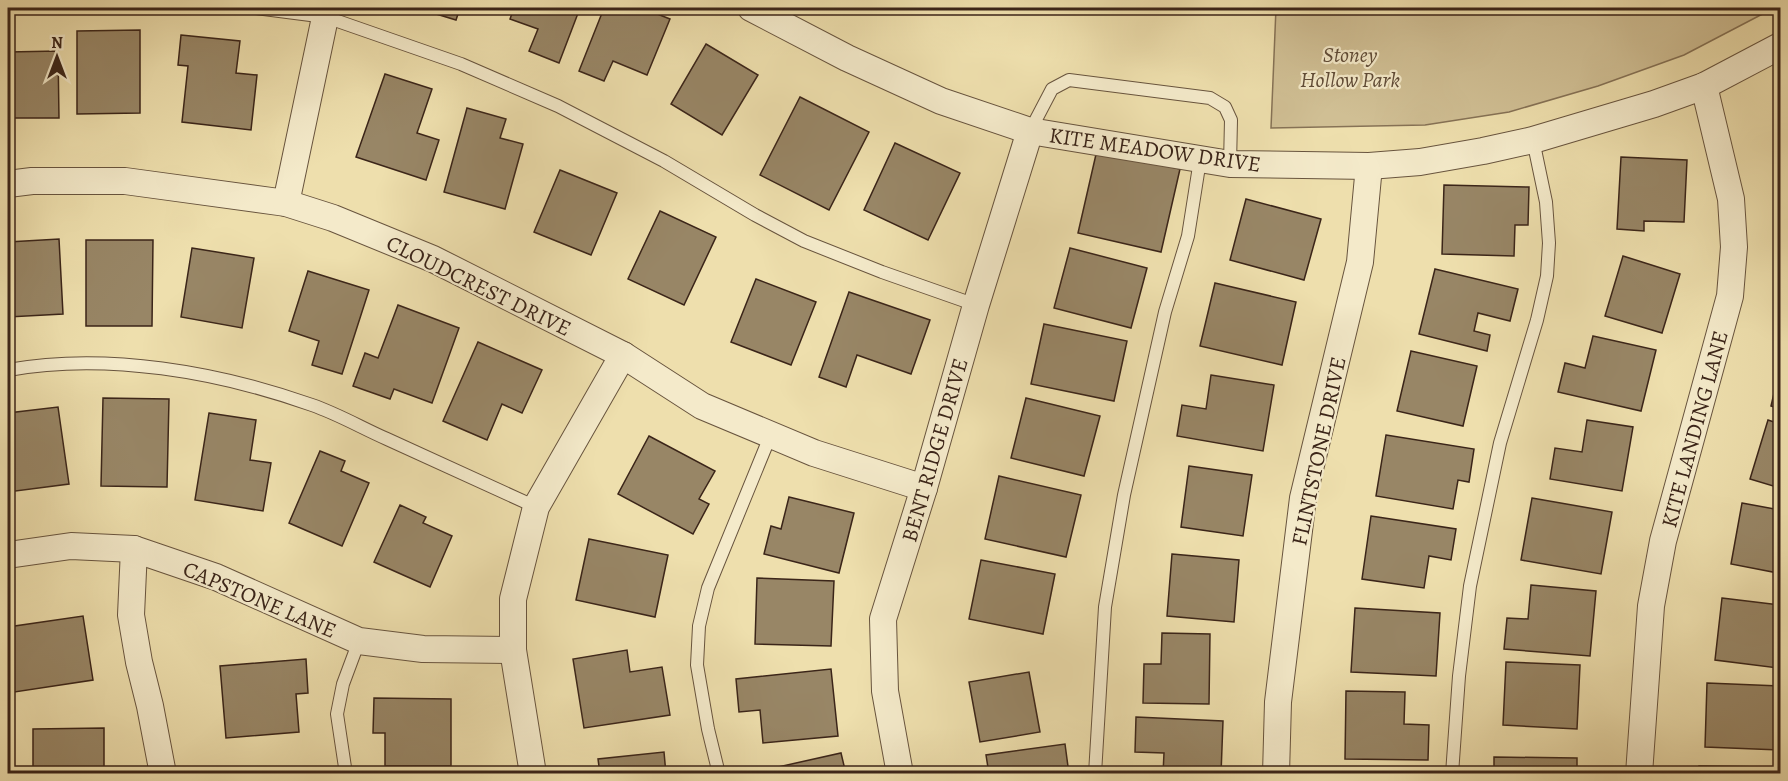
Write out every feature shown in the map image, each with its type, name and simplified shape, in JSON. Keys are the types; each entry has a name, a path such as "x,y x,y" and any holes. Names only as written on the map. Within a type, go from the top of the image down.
{"street":[{"name":"KITE MEADOW DRIVE","path":"751,8 847,58 941,100 1030,131 1230,164 1369,166 1420,162 1533,140 1654,104 1704,86 1780,46"},
{"path":"286,203 326,13"},
{"name":"KITE LANDING LANE","path":"1639,774 1652,606 1663,541 1730,296 1734,247 1731,199 1704,86"},
{"name":"BENT RIDGE DRIVE","path":"900,774 885,690 883,619 1030,131"},
{"name":"FLINTSTONE DRIVE","path":"1276,774 1278,702 1303,498 1359,262 1369,166"},
{"name":"CLOUDCREST DRIVE","path":"8,184 33,181 125,181 286,203 333,218 433,259 623,355 702,406 814,453 924,488"},
{"path":"533,774 513,650 513,599 536,507 623,355"},
{"name":"CAPSTONE LANE","path":"8,555 71,546 134,549 216,578 359,641 423,649 513,650"},
{"path":"134,549 131,615 164,774"}],"lane":[{"path":"255,8 326,13 461,64 558,106 664,161 755,215 804,240 882,272 976,305"},
{"path":"1030,131 1052,89 1069,80 1210,98 1225,107 1231,120 1230,164"},
{"path":"1452,774 1459,676 1470,586 1500,443 1537,320 1547,276 1549,243 1546,202 1533,140"},
{"path":"1095,774 1105,607 1124,495 1165,312 1188,236 1200,160"},
{"path":"8,370 106,363 178,370 242,384 314,406 536,507"},
{"path":"719,774 708,729 697,665 699,627 711,579 771,434"},
{"path":"346,774 338,714 343,684 359,641"}],"green space":[{"name":"Stoney Hollow Park","path":"1276,8 1774,8 1684,55 1598,86 1509,112 1425,125 1271,128"}],"building":[{"path":"424,8 460,8 456,20 423,10"},
{"path":"514,8 580,8 559,63 529,51 538,29 510,19"},
{"path":"604,8 642,8 670,19 647,75 613,61 604,81 579,71"},
{"path":"140,30 140,113 77,114 77,31"},
{"path":"181,35 240,41 236,73 257,75 251,130 182,122 188,66 178,65"},
{"path":"706,44 758,75 722,135 671,104"},
{"path":"58,51 59,118 8,118 8,52"},
{"path":"385,74 432,89 417,133 439,140 426,180 356,157"},
{"path":"800,97 869,132 829,210 760,175"},
{"path":"467,108 506,119 500,138 523,144 505,209 444,192"},
{"path":"895,143 960,173 928,240 864,210"},
{"path":"1097,150 1180,169 1161,252 1078,233"},
{"path":"1621,157 1687,160 1684,222 1644,221 1644,231 1617,229"},
{"path":"560,170 617,193 591,255 534,232"},
{"path":"1444,185 1529,187 1528,225 1515,225 1514,256 1442,254"},
{"path":"1246,199 1321,219 1304,280 1230,260"},
{"path":"660,211 716,237 684,305 628,279"},
{"path":"59,239 63,314 8,317 8,242"},
{"path":"86,240 153,240 152,326 86,326"},
{"path":"192,248 254,258 242,328 181,317"},
{"path":"1070,248 1147,268 1131,328 1054,308"},
{"path":"1623,256 1680,274 1662,333 1605,316"},
{"path":"1435,269 1518,289 1510,321 1478,313 1474,331 1490,335 1487,351 1419,334"},
{"path":"308,271 369,290 342,374 312,365 319,341 289,331"},
{"path":"756,279 816,302 791,365 731,342"},
{"path":"1215,283 1296,302 1282,365 1200,346"},
{"path":"849,292 930,320 911,374 857,355 846,387 819,377"},
{"path":"398,305 459,328 432,403 394,389 390,399 353,386 365,353 378,358"},
{"path":"1044,324 1127,341 1114,401 1031,384"},
{"path":"1593,336 1656,350 1641,411 1558,392 1565,363 1585,368"},
{"path":"478,342 542,370 522,413 502,404 487,440 443,421"},
{"path":"1411,351 1477,366 1463,426 1397,411"},
{"path":"1780,368 1780,409 1771,406"},
{"path":"1211,375 1274,385 1263,451 1177,436 1182,405 1206,409"},
{"path":"103,398 169,399 167,487 101,486"},
{"path":"1026,398 1100,416 1084,476 1011,458"},
{"path":"58,407 69,484 8,492 8,413"},
{"path":"209,413 256,420 250,460 271,463 263,511 195,500"},
{"path":"1587,420 1633,427 1622,491 1550,479 1555,448 1582,452"},
{"path":"1768,420 1780,424 1780,488 1750,479"},
{"path":"1386,435 1474,449 1469,482 1458,480 1453,509 1376,496"},
{"path":"649,436 715,471 699,499 709,504 693,534 618,494"},
{"path":"320,451 345,461 341,471 369,483 342,546 289,523"},
{"path":"1189,466 1252,475 1243,536 1181,527"},
{"path":"999,476 1081,495 1066,557 985,539"},
{"path":"789,497 854,513 839,573 764,554 771,526 781,529"},
{"path":"1532,498 1612,512 1601,574 1521,560"},
{"path":"1742,503 1780,510 1778,573 1731,564"},
{"path":"400,505 426,517 423,523 452,536 430,587 374,562"},
{"path":"1371,516 1456,529 1451,560 1429,556 1424,588 1362,579"},
{"path":"589,539 668,555 655,617 576,600"},
{"path":"1172,554 1239,560 1234,622 1167,616"},
{"path":"981,560 1055,574 1043,634 969,619"},
{"path":"757,578 834,581 831,646 755,644"},
{"path":"1531,585 1596,591 1590,656 1504,649 1507,618 1528,619"},
{"path":"1722,598 1780,605 1778,668 1715,660"},
{"path":"1355,608 1440,613 1436,676 1351,672"},
{"path":"83,616 93,680 8,693 8,627"},
{"path":"1162,633 1210,634 1209,704 1143,703 1144,664 1161,664"},
{"path":"627,650 630,672 662,667 670,715 584,728 573,659"},
{"path":"306,659 308,693 296,694 299,732 226,738 220,666"},
{"path":"1506,662 1580,665 1577,729 1503,725"},
{"path":"831,669 838,736 763,743 760,710 739,712 736,679"},
{"path":"1029,672 1040,732 980,742 969,682"},
{"path":"1707,683 1780,686 1780,750 1705,747"},
{"path":"1346,691 1405,692 1404,724 1429,725 1428,760 1345,759"},
{"path":"374,698 451,699 451,766 385,766 385,733 373,733"},
{"path":"1136,717 1223,721 1221,774 1163,774 1164,753 1135,752"},
{"path":"104,728 104,774 33,774 33,729"},
{"path":"1065,744 1069,774 989,774 986,755"},
{"path":"664,752 666,774 600,774 598,759"},
{"path":"841,753 846,774 770,774 769,769"},
{"path":"1494,757 1577,758 1577,774 1494,774"},
{"path":"1699,766 1768,767 1768,774 1699,774"},
{"path":"307,767 308,774 231,774 231,770"}]}
